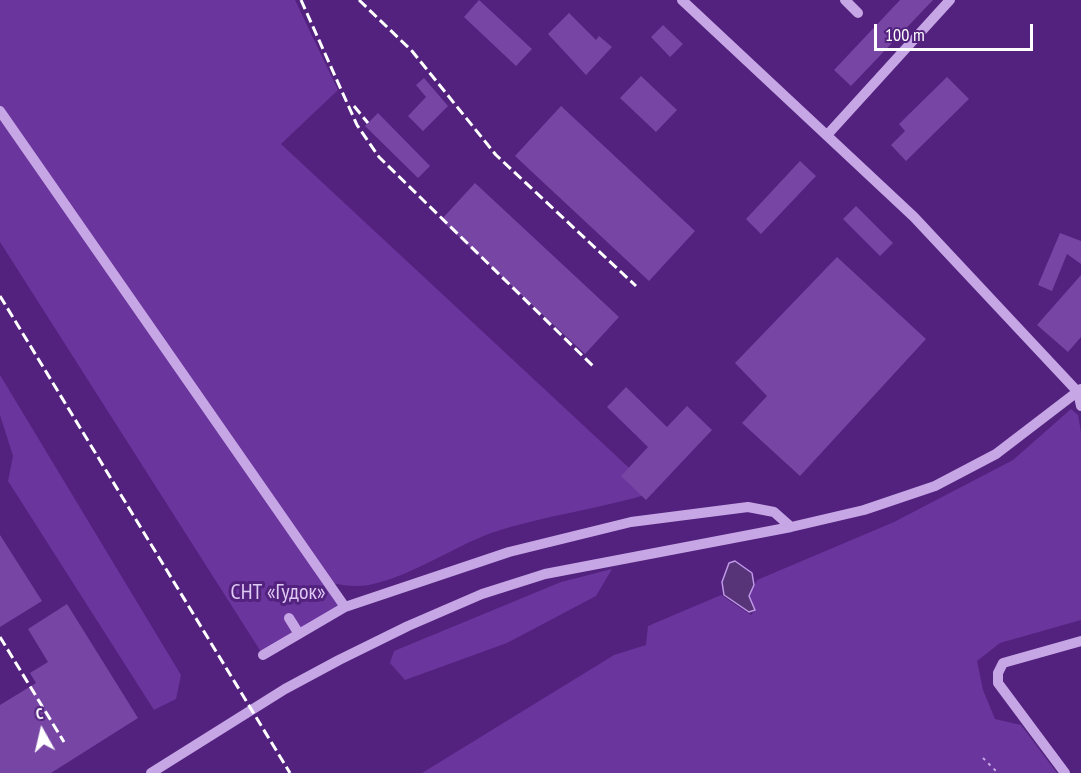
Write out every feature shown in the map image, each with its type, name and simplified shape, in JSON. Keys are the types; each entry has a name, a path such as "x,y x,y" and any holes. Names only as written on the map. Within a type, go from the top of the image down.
{"street":[{"path":"682,0 828,134 914,217 1080,391 1081,406"},
{"path":"845,0 858,13"},
{"path":"828,134 951,0"},
{"path":"0,111 345,607"},
{"path":"151,773 285,689 408,626 482,594 545,574 791,527 864,510 935,486 996,454 1080,391"},
{"path":"263,656 345,607 509,552 631,522 748,507 774,512 791,527"},
{"path":"289,618 299,634"},
{"path":"1065,773 998,683 998,673 1003,663 1081,641"}],"path":[{"path":"983,758 998,773"}],"green space":[{"name":"СНТ «Гудок»","path":"0,0 295,0 338,90 281,144 655,492 491,533 416,569 385,581 359,586 329,582 345,607 263,655 0,242"},
{"path":"0,375 181,675 176,699 154,710 8,481 13,456 0,415"},
{"path":"1071,409 1078,415 1081,432 1081,620 1000,643 977,661 983,690 995,719 1021,725 1057,773 422,773 614,655 646,645 648,626 721,595 751,615 755,610 749,596 757,580 894,522 1013,460"},
{"path":"612,569 596,596 507,643 405,680 390,663 394,651 561,582"}],"shaded area":[{"path":"735,561 752,573 754,585 749,596 755,610 749,612 724,595 722,582 729,563"}],"building":[{"path":"479,0 532,49 516,66 464,17"},
{"path":"900,0 933,0 851,86 834,70"},
{"path":"569,13 596,40 599,36 612,47 586,75 548,34"},
{"path":"663,25 683,44 670,57 651,37"},
{"path":"641,76 677,110 656,132 620,98"},
{"path":"947,77 969,99 906,161 891,145 905,131 899,124"},
{"path":"424,78 448,106 423,131 408,116 426,97 416,85"},
{"path":"561,106 695,231 649,281 515,156"},
{"path":"378,113 430,166 418,178 365,126"},
{"path":"800,161 816,176 761,234 746,219"},
{"path":"475,183 619,317 585,354 441,220"},
{"path":"856,206 893,243 880,256 843,219"},
{"path":"1060,233 1081,241 1081,264 1067,254 1052,291 1038,285"},
{"path":"837,257 926,339 800,476 742,423 767,396 735,363"},
{"path":"1081,275 1081,337 1068,352 1037,325"},
{"path":"626,387 667,427 687,406 712,430 646,500 621,476 648,447 607,407"},
{"path":"0,535 42,601 0,627"},
{"path":"67,604 138,718 51,773 0,773 0,705 36,683 30,673 48,662 28,629"}],"railway":[{"path":"301,0 357,125 379,157 593,366"},
{"path":"359,0 412,51 496,155 636,286"},
{"path":"354,106 368,123"},
{"path":"0,296 290,773"},
{"path":"0,637 64,742"}]}
